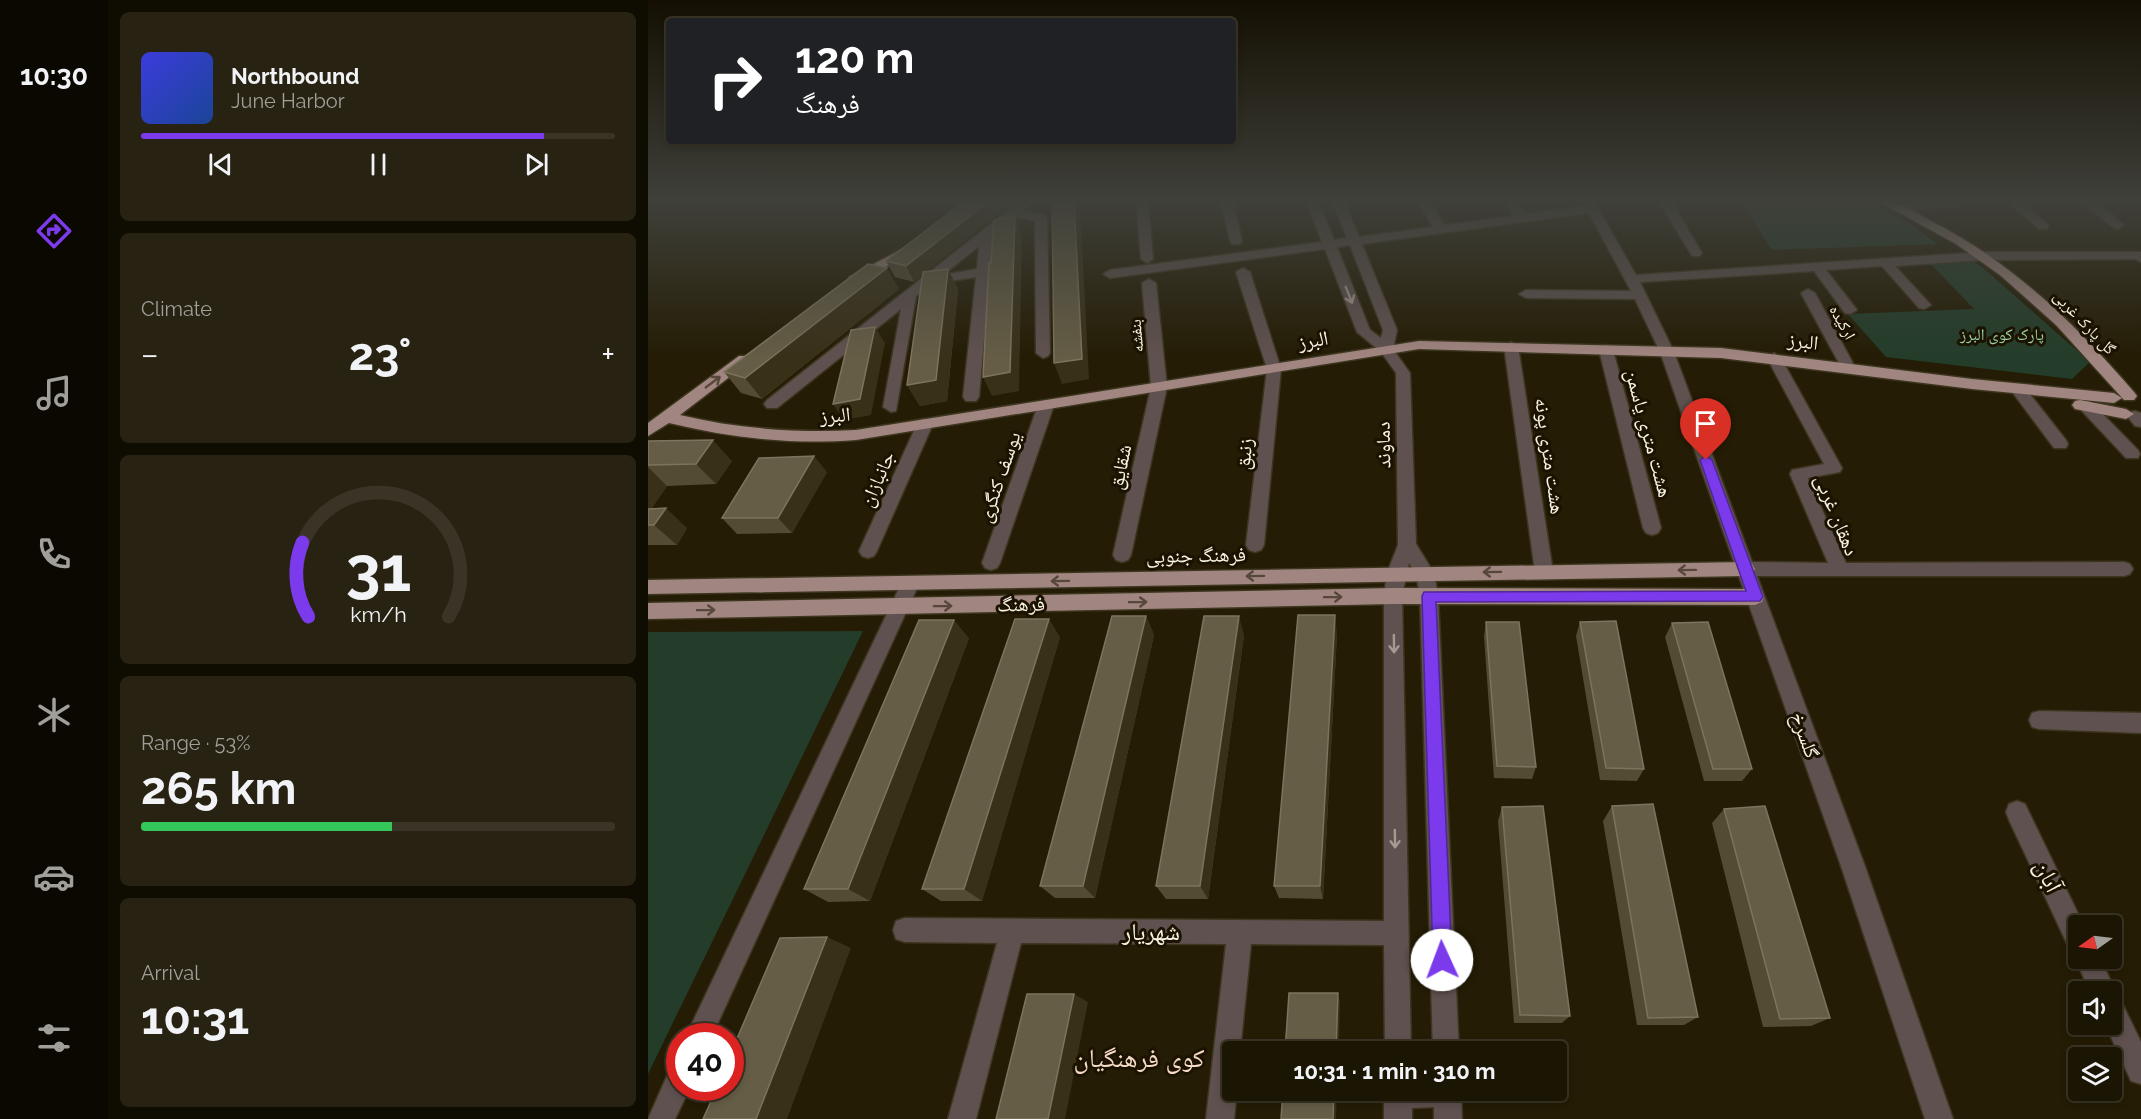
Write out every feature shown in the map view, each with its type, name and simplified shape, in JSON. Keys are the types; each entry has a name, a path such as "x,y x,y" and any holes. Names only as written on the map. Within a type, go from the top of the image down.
{"main road":[{"path":"842,287 861,273 901,253"},
{"name":"گل پارک غربی","path":"1978,253 2054,312 2108,371 2134,408"},
{"name":"البرز","path":"666,417 705,428 819,439 1419,345 1721,353 1848,367 2134,408"},
{"path":"648,431 758,348"},
{"name":"البرز","path":"1972,384 2086,406 2134,408"},
{"name":"فرهنگ جنوبی","path":"648,587 1746,569"},
{"name":"فرهنگ","path":"648,611 1393,596 1755,597"}],"street":[{"path":"772,404 962,253"},
{"path":"971,398 985,253"},
{"path":"1042,253 1043,353"},
{"path":"1147,253 1147,259"},
{"path":"1110,274 1266,253"},
{"name":"دماوند","path":"1331,253 1364,332 1386,349 1403,373 1407,545"},
{"path":"1359,253 1390,330 1386,349"},
{"name":"گلسرخ","path":"1617,253 1667,352 1854,869 1940,1119"},
{"path":"1632,279 1983,256 2138,255 2141,258"},
{"path":"1886,263 1924,305"},
{"path":"1818,268 1850,310"},
{"path":"927,281 984,272"},
{"path":"1243,272 1274,369"},
{"name":"بنفشه","path":"1149,282 1159,387"},
{"name":"ارکیده","path":"1808,293 1848,367"},
{"path":"891,407 910,294"},
{"path":"1526,294 1640,295"},
{"name":"هشت متری پونه","path":"1511,346 1544,572"},
{"name":"هشت متری یاسمن","path":"1606,350 1652,528"},
{"name":"دهقان غربی","path":"1746,569 1840,570 1798,474 1834,468 1774,358"},
{"name":"زنبق","path":"1255,544 1274,369"},
{"name":"شقایق","path":"1122,555 1159,387"},
{"path":"2021,393 2060,444"},
{"name":"یوسف کنگری","path":"992,563 1046,405"},
{"path":"2086,406 2132,454"},
{"name":"جانبازان","path":"868,551 925,424"},
{"path":"1398,1041 1393,596 1396,573 1407,545"},
{"path":"1407,545 1425,573 1429,596 1446,1041"},
{"path":"1840,570 2124,569"},
{"path":"705,1023 910,584"},
{"path":"2039,720 2141,723"},
{"name":"آبان","path":"2017,812 2068,918"},
{"name":"شهریار","path":"905,930 1396,933"},
{"path":"962,1119 1012,931"},
{"path":"1220,1119 1240,932"},
{"path":"2122,1031 2141,1071"},
{"path":"661,1119 670,1101"},
{"path":"1398,1102 1448,1101"}],"green space":[{"name":"پارک کوی البرز","path":"1967,257 1982,267 2090,362 2072,379 1886,357 1848,314 1974,309 1929,262"},
{"path":"863,631 673,1023 666,1023 666,1037 648,1074 648,632"}],"building":[{"path":"896,253 922,253 906,266 886,261"},
{"path":"992,253 1014,253 1010,372 983,377 989,263 991,263"},
{"path":"1053,253 1077,253 1082,359 1054,363"},
{"path":"868,264 887,268 745,378 724,372"},
{"path":"948,269 936,380 907,385 923,272"},
{"path":"875,327 860,399 833,404 851,330"},
{"path":"713,440 696,464 648,465 648,441"},
{"path":"814,456 778,518 722,518 759,458"},
{"path":"666,508 654,525 648,525 648,509"},
{"path":"1298,615 1335,615 1320,886 1274,886"},
{"path":"1112,616 1146,616 1083,886 1040,886"},
{"path":"1204,616 1239,616 1200,886 1156,886"},
{"path":"1015,619 1049,619 964,889 922,889"},
{"path":"919,620 954,620 848,889 804,889"},
{"path":"1616,621 1644,769 1606,768 1580,622"},
{"path":"1486,622 1519,622 1536,767 1497,766"},
{"path":"1708,622 1752,769 1713,769 1672,623"},
{"path":"1653,804 1698,1017 1648,1018 1612,806"},
{"path":"1543,806 1570,1016 1520,1015 1502,807"},
{"path":"1765,806 1830,1018 1780,1019 1724,809"},
{"path":"827,937 756,1119 703,1119 711,1101 744,1101 744,1023 780,938"},
{"path":"1289,993 1338,993 1336,1041 1286,1041"},
{"path":"1027,994 1074,994 1048,1119 996,1119"},
{"path":"1282,1101 1334,1101 1333,1119 1281,1119"}],"district":[{"name":"کوی فرهنگیان","path":"1139,1058"}],"route":[{"path":"1442,960 1429,596 1755,597 1706,460"}]}
